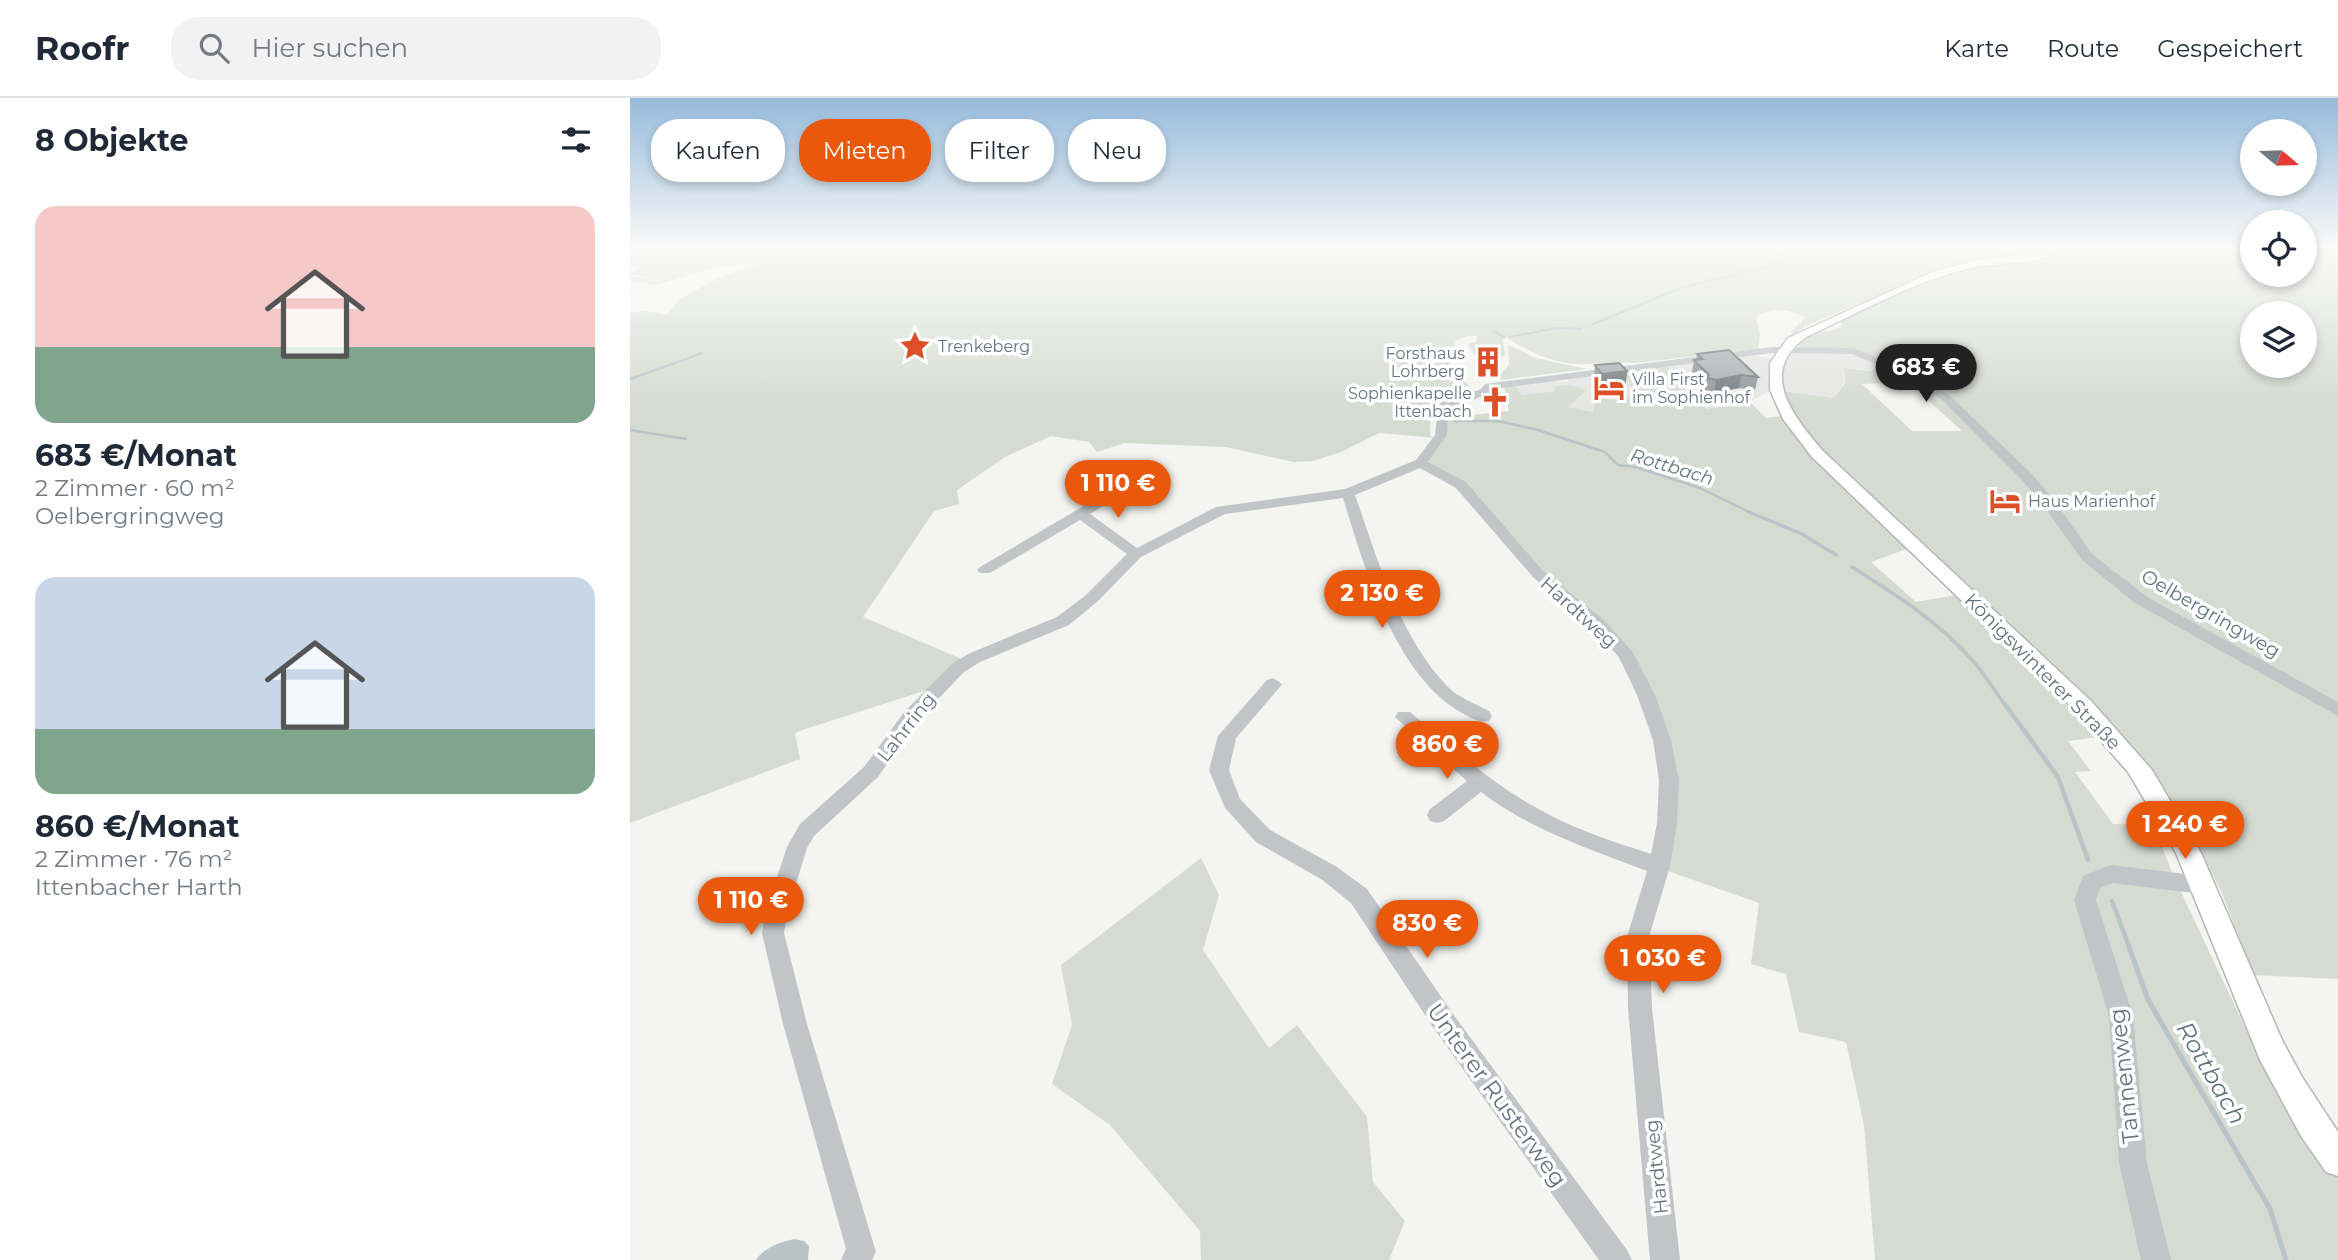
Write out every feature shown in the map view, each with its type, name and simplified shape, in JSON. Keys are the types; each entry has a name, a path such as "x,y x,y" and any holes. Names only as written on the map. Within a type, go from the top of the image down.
{"main road":[{"path":"1782,350 1802,334 1871,301"},
{"name":"Königswinterer Straße","path":"1782,350 1775,365 1776,385 1787,411 1801,432 1837,471 2071,693 2115,740 2155,793 2202,885 2272,1056 2308,1117 2338,1160"}],"street":[{"name":"Oelbergringweg","path":"1782,350 1854,351 1920,380 1945,397 2026,476 2049,503 2087,557 2141,600 2338,710"},
{"path":"1421,463 1441,435 1441,410 1447,405 1486,391 1489,386 1782,350"},
{"name":"Lahrring","path":"858,1256 773,933 777,910 797,847 818,818 871,772 911,716 944,680 974,658 1063,621 1092,598 1136,554 1221,510 1348,492 1421,463"},
{"name":"Hardtweg","path":"1421,463 1461,485 1538,574 1598,624 1626,655 1646,695 1667,759 1667,823 1659,866 1638,937 1640,1008 1665,1260"},
{"path":"985,570 1126,488"},
{"path":"1348,492 1374,568 1415,655 1443,693 1483,716"},
{"path":"1080,514 1136,554"},
{"name":"Unterer Rusterweg","path":"1273,684 1227,736 1219,769 1232,803 1263,836 1329,873 1359,896 1444,1022 1617,1260"},
{"path":"1404,717 1482,780 1536,817 1565,831 1659,866"},
{"path":"1437,814 1482,780"},
{"name":"Tannenweg","path":"2156,1260 2133,1163 2121,1016 2085,900 2091,882 2111,874 2202,885"}],"shaded area":[{"path":"678,301 1865,301 1804,327 1795,334 1790,333 1805,318 1800,315 1773,310 1761,314 1756,318 1760,334 1758,349 1635,363 1579,364 1560,361 1541,356 1507,338 1503,339 1505,356 1497,357 1500,361 1497,370 1494,370 1497,361 1491,358 1478,359 1468,344 1476,342 1477,336 1468,336 1456,340 1449,363 1476,394 1431,408 1430,436 1438,438 1379,433 1341,452 1313,461 1294,462 1226,447 1125,443 1097,452 1089,442 1051,436 1005,457 957,490 959,504 934,511 863,617 964,660 927,690 799,731 795,734 800,759 630,823 630,313 646,311 667,315"},
{"path":"1878,301 2240,301 2240,378 2317,378 2317,301 2338,301 2338,979 2253,975 2222,893 2189,829 2140,761 1816,447 1790,415 1783,391 1834,398 1845,383 1844,368 1871,371 1878,365 1849,353 1796,345 1814,333 1834,330 1843,324 1836,319","holes":["1878,357 1900,357 1947,374 1952,379 1951,383","1908,382 1961,430 1912,431 1862,384"]},
{"path":"1508,345 1536,358 1587,369 1501,380 1499,377 1509,364"},
{"path":"1789,353 1848,353 1877,365 1870,370 1844,368 1844,383 1834,398 1772,389 1750,402 1707,409 1666,364 1745,355 1786,360"},
{"path":"1665,364 1706,409 1751,403 1766,418 1781,416 1806,447 1909,548 1871,562 1916,602 1956,595 2098,737 2068,741 2091,771 2075,772 2113,824 2154,825 2173,875 2276,1093 2338,1175 2338,1260 1875,1260 1864,1125 1846,1042 1799,1032 1786,974 1751,964 1759,903 1668,871 1672,777 1644,693 1595,625 1460,486 1421,464 1444,418 1509,411 1504,387 1514,385 1522,395 1555,391 1555,387 1563,385 1575,386 1586,391 1568,407 1593,412 1598,397 1617,400 1634,392 1622,370"},
{"path":"1622,370 1634,392 1625,400 1613,401 1593,412 1567,407 1555,391 1522,395 1514,385 1547,381 1567,382 1571,378"},
{"path":"1201,858 1219,895 1203,950 1269,1048 1297,1025 1367,1117 1373,1182 1405,1221 1389,1260 1201,1260 1200,1231 1110,1125 1052,1084 1072,1025 1061,965"},
{"path":"794,1239 804,1241 809,1246 808,1260 756,1260 768,1249"}],"building":[{"path":"1729,350 1758,377 1741,375 1716,380 1707,378 1709,375 1694,360 1703,359 1697,354"},
{"path":"1619,363 1627,371 1602,374 1595,365"}],"waterway":[{"path":"1593,324 1649,301"},
{"path":"1509,337 1557,328 1582,329"},
{"path":"1493,331 1504,337"},
{"path":"670,365 702,353"},
{"path":"630,379 675,363"},
{"name":"Rottbach","path":"1455,421 1498,421 1538,430 1605,452 1618,465 1636,467 1700,488 1753,514"},
{"path":"630,430 686,439"},
{"name":"Rottbach","path":"1749,512 1802,534 1836,555"},
{"name":"Rottbach","path":"1852,567 1900,598 1946,634 1973,661 2005,705"},
{"name":"Rottbach","path":"2004,703 2058,777 2088,860"},
{"name":"Rottbach","path":"2112,901 2130,949"},
{"name":"Rottbach","path":"2129,947 2148,1000 2270,1209 2286,1260"}],"place":[{"name":"Trenkeberg","path":"915,346"},
{"name":"Forsthaus Lohrberg","path":"1488,362"},
{"name":"Villa First im Sophienhof","path":"1609,388"},
{"name":"Sophienkapelle Ittenbach","path":"1495,402"},
{"name":"Haus Marienhof","path":"2005,501"}]}
